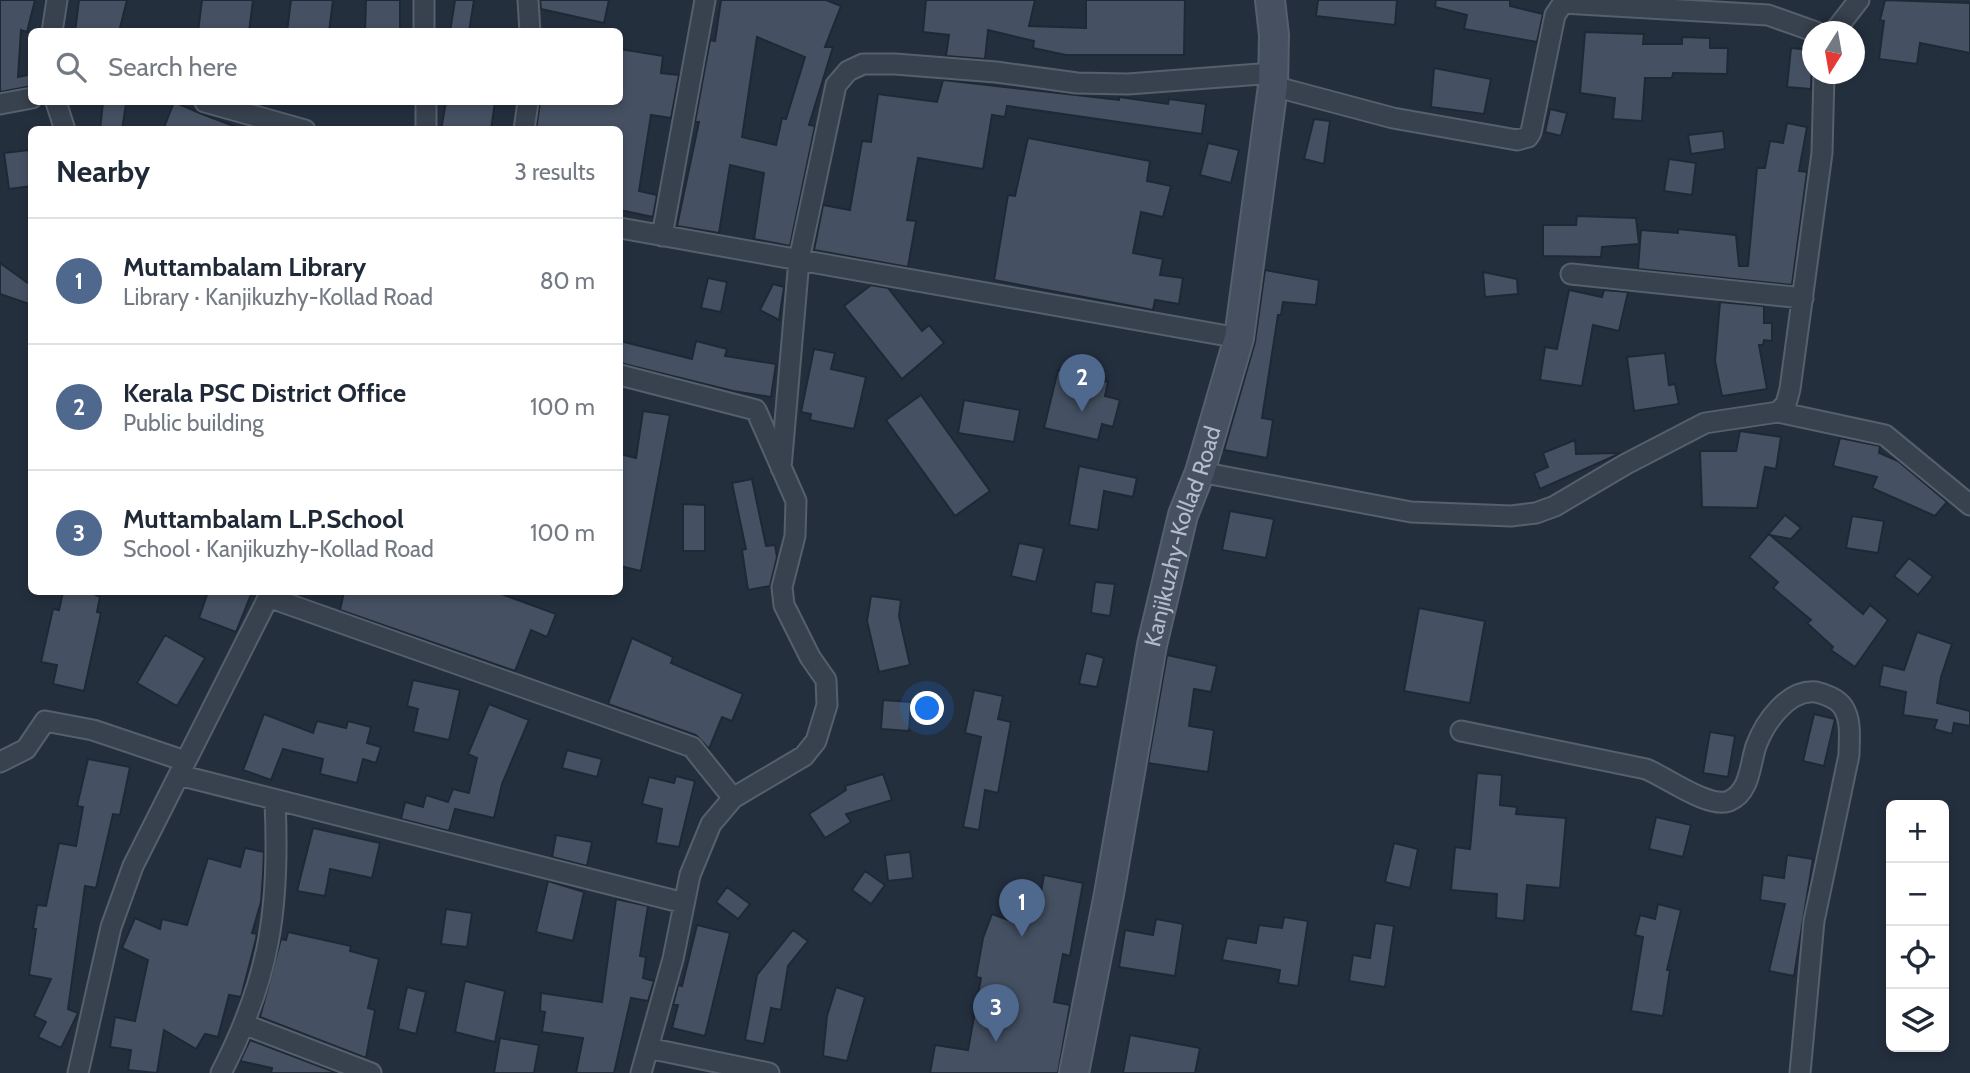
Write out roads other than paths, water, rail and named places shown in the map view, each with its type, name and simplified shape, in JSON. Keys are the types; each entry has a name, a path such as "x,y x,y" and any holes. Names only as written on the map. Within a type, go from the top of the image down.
{"main road":[{"name":"Kanjikuzhy-Kollad Road","path":"1074,1073 1110,894 1152,645 1183,515 1200,472 1239,338 1273,80 1270,0"}],"street":[{"path":"53,28 57,0"},
{"path":"424,0 424,28"},
{"path":"528,0 530,28"},
{"path":"663,236 705,0"},
{"path":"1843,21 1859,0"},
{"path":"781,471 799,260 836,85 848,71 863,64 908,65 1077,83 1273,80 1393,118 1504,139 1523,139 1531,132 1559,5 1609,3 1768,15 1802,27"},
{"path":"1778,412 1786,404 1790,389 1803,298 1822,153 1825,84"},
{"path":"0,104 28,99"},
{"path":"57,105 64,126"},
{"path":"216,105 291,126"},
{"path":"426,105 426,126"},
{"path":"525,126 528,105"},
{"path":"623,229 1239,338"},
{"path":"1571,274 1803,298"},
{"path":"623,376 755,410 796,501 795,536 782,587 784,605 810,657 826,680 827,705 816,741 804,756 733,798 711,824 690,875 673,959 641,1073"},
{"path":"1200,472 1411,512 1511,516 1536,513 1555,506 1626,464 1705,424 1778,412 1885,435 1970,505"},
{"path":"78,1073 111,927 133,866 269,595"},
{"path":"273,595 692,747 733,798"},
{"path":"1461,731 1646,769 1667,777 1704,799 1724,802 1731,800 1745,787 1757,743 1774,715 1790,698 1807,691 1825,694 1843,706 1850,728 1849,755 1814,921 1800,1073"},
{"path":"0,762 26,749 45,721 93,730 182,768 275,802 684,903"},
{"path":"220,1073 246,1025 257,993 272,929 278,861 275,802"},
{"path":"246,1025 371,1073"},
{"path":"648,1048 769,1073"}],"place":[{"name":"Kerala PSC District Office","path":"1082,412"},
{"name":"Muttambalam Library","path":"1022,937"},
{"name":"Muttambalam L.P.School","path":"996,1042"}]}
